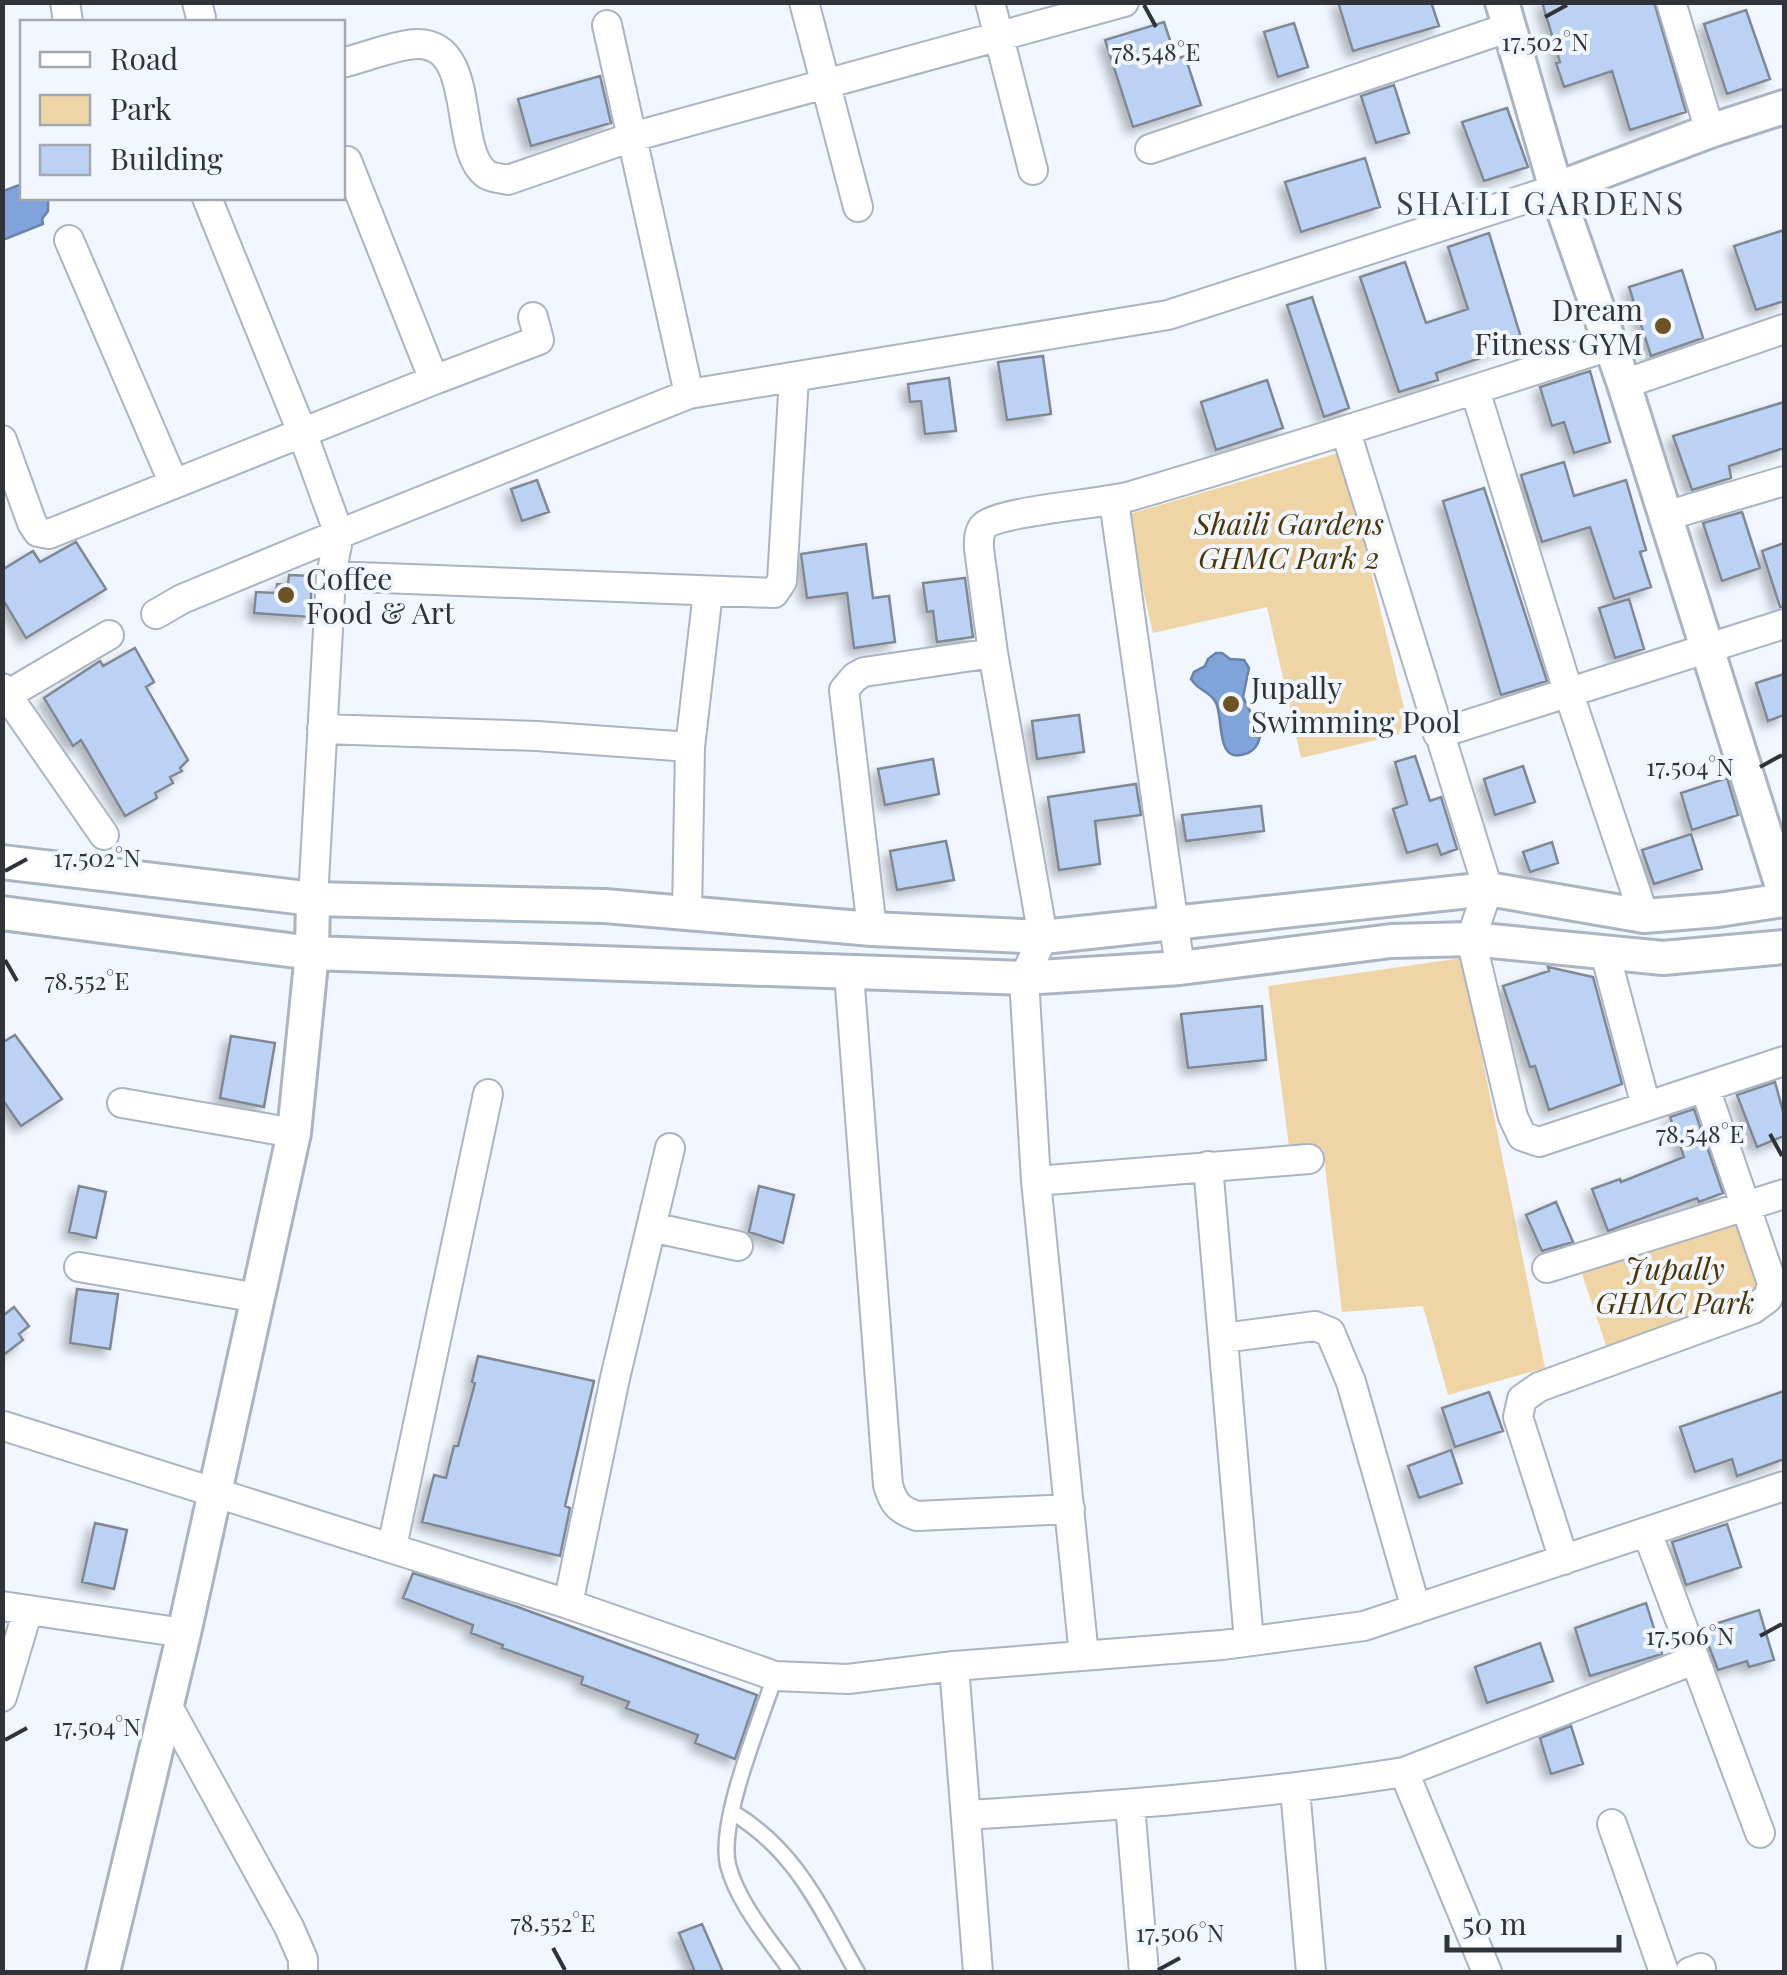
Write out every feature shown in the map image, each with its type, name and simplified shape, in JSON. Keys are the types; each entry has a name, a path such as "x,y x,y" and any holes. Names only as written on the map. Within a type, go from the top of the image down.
{"street":[{"path":"804,2 858,207"},
{"path":"990,2 1034,170"},
{"path":"1671,2 1710,131"},
{"path":"345,63 418,44 439,50 455,72 476,163 488,176 508,180 632,137 1108,5"},
{"path":"2,862 313,899 605,906 872,929 1043,937 1488,889 1644,916 1718,910 1784,896 1624,384 1556,189 1506,15 1150,148"},
{"path":"606,25 688,394"},
{"path":"156,614 182,598 688,394 1168,315 1556,189 1784,107"},
{"path":"347,161 434,380"},
{"path":"103,1972 184,1632 294,1133 312,953 322,730 332,576 339,534 208,200"},
{"path":"69,240 174,484"},
{"path":"2,440 32,523 38,532 49,534 539,340 533,316"},
{"path":"1624,384 1784,328"},
{"path":"1084,1656 1036,1181 1024,978 1043,937 993,653 978,549 982,528 1004,517 1114,501 1346,432 1610,346"},
{"path":"332,576 767,596 780,588 794,378"},
{"path":"1475,390 1568,694 1644,916"},
{"path":"1346,432 1488,889 1471,939 1513,1117 1522,1136 1539,1142 1784,1061"},
{"path":"1666,516 1784,482"},
{"path":"1114,501 1180,968"},
{"path":"687,913 690,747 708,592"},
{"path":"1438,734 1784,624"},
{"path":"104,835 4,693 109,635"},
{"path":"872,929 844,690 864,672 993,653"},
{"path":"322,730 537,736 690,747"},
{"path":"2,914 312,953 1024,978 1180,968 1391,941 1471,939 1663,958 1784,947"},
{"path":"1605,953 1646,1106"},
{"path":"849,973 892,1501 904,1512 917,1516 1070,1509"},
{"path":"1564,1560 1518,1418 1522,1399 1538,1386 1752,1309 1768,1298 1772,1283 1706,1088"},
{"path":"392,1547 488,1094"},
{"path":"122,1103 294,1133"},
{"path":"568,1604 670,1148"},
{"path":"1036,1181 1309,1159"},
{"path":"1208,1166 1249,1641"},
{"path":"1547,1268 1784,1194"},
{"path":"651,1227 738,1246"},
{"path":"79,1267 258,1298"},
{"path":"1223,1338 1315,1326 1330,1332 1351,1382 1416,1609"},
{"path":"4,1426 568,1604 775,1676 848,1679 1249,1641 1364,1626 1784,1486"},
{"path":"1647,1532 1760,1833"},
{"path":"2,1697 15,1608 184,1632"},
{"path":"967,1815 1294,1789 1404,1772 1694,1660"},
{"path":"954,1666 978,1972"},
{"path":"166,1704 289,1927 303,1958 303,1972"},
{"path":"1404,1772 1487,1972"},
{"path":"1294,1789 1311,1972"},
{"path":"1130,1805 1144,1972"},
{"path":"1612,1824 1664,1972"}],"lane":[{"path":"775,1676 732,1812 726,1845 733,1877 745,1902 792,1972"},
{"path":"732,1812 761,1829 785,1853 857,1972"}],"green space":[{"name":"Shaili Gardens GHMC Park 2","path":"1342,452 1410,732 1301,758 1267,607 1153,633 1126,515"},
{"path":"1462,958 1545,1368 1448,1395 1423,1306 1342,1312 1323,1149 1289,1146 1268,986"},
{"name":"Jupally GHMC Park","path":"1743,1220 1769,1297 1608,1351 1582,1274"}],"water":[{"path":"20,185 20,200 48,200 43,224 3,240 3,191"},
{"name":"Jupally Swimming Pool","path":"1216,653 1244,660 1249,668 1243,697 1261,733 1256,747 1248,753 1229,753 1215,701 1191,679"}],"building":[{"path":"1338,2 1431,2 1439,26 1353,51"},
{"path":"1542,2 1654,2 1686,112 1630,130 1612,71 1564,87"},
{"path":"1746,10 1770,79 1727,94 1704,24"},
{"path":"1164,22 1176,59 1185,56 1201,105 1133,127 1105,40"},
{"path":"1294,23 1308,67 1278,77 1264,32"},
{"path":"600,76 611,123 531,146 518,99"},
{"path":"1394,85 1409,133 1376,143 1361,96"},
{"path":"1507,108 1528,167 1484,181 1462,122"},
{"path":"1365,158 1380,207 1301,232 1285,182"},
{"path":"1784,230 1784,301 1756,310 1734,246"},
{"path":"1489,233 1522,341 1478,355 1480,358 1436,373 1438,380 1399,392 1360,277 1405,262 1426,323 1468,309 1448,247"},
{"path":"1682,270 1703,338 1651,356 1629,287"},
{"path":"1312,297 1349,408 1324,417 1287,305"},
{"path":"1043,356 1051,414 1007,420 998,362"},
{"path":"1590,371 1610,442 1574,453 1564,422 1552,426 1540,387"},
{"path":"949,378 956,431 925,434 921,401 910,402 908,384"},
{"path":"1267,380 1283,428 1216,450 1201,402"},
{"path":"1784,402 1784,448 1729,466 1731,478 1692,490 1673,436"},
{"path":"1564,462 1574,496 1626,480 1646,550 1640,552 1651,587 1614,599 1590,527 1542,542 1521,475"},
{"path":"537,480 549,512 522,521 511,489"},
{"path":"1484,488 1547,681 1501,695 1443,501"},
{"path":"1742,512 1760,568 1722,581 1703,523"},
{"path":"76,542 106,589 26,638 2,598 2,570 33,551 40,562"},
{"path":"1784,543 1784,607 1780,607 1762,551"},
{"path":"866,544 873,598 889,596 895,642 854,648 847,593 807,598 801,554"},
{"path":"289,575 312,576 310,617 254,613 256,592 276,593 277,584 288,585"},
{"path":"965,578 973,637 937,642 933,611 927,612 923,583"},
{"path":"1629,599 1644,649 1615,658 1599,608"},
{"path":"135,648 154,682 146,687 188,760 180,768 182,771 170,777 173,783 155,793 157,798 125,816 81,740 73,746 44,698 100,661 103,666"},
{"path":"1784,674 1784,715 1768,721 1756,683"},
{"path":"1079,715 1084,752 1037,759 1032,721"},
{"path":"1415,756 1430,801 1441,797 1457,849 1441,855 1437,844 1407,853 1393,809 1407,804 1395,762"},
{"path":"933,759 939,794 885,805 878,769"},
{"path":"1523,766 1535,802 1495,815 1484,779"},
{"path":"1727,778 1738,815 1692,830 1681,793"},
{"path":"1136,784 1141,815 1095,821 1100,864 1059,870 1048,797"},
{"path":"1261,806 1264,831 1186,841 1182,815"},
{"path":"1691,834 1702,869 1654,884 1642,850"},
{"path":"946,841 954,880 897,890 890,851"},
{"path":"1552,842 1558,863 1530,872 1523,852"},
{"path":"1548,967 1593,977 1622,1084 1549,1110 1503,986 1549,971"},
{"path":"1262,1006 1266,1060 1188,1068 1181,1014"},
{"path":"15,1035 62,1099 21,1126 2,1099 2,1043"},
{"path":"231,1036 275,1043 264,1107 220,1098"},
{"path":"1775,1082 1784,1115 1784,1136 1757,1147 1737,1095"},
{"path":"1694,1109 1723,1193 1699,1202 1697,1198 1608,1231 1592,1189 1684,1157 1670,1117"},
{"path":"79,1186 106,1192 96,1238 69,1232"},
{"path":"759,1186 794,1195 783,1243 749,1232"},
{"path":"1556,1202 1573,1242 1542,1251 1526,1215"},
{"path":"77,1289 118,1294 110,1349 70,1343"},
{"path":"14,1307 29,1326 19,1334 23,1340 2,1356 2,1312 4,1315"},
{"path":"478,1356 594,1381 565,1506 570,1508 560,1556 422,1522 434,1475 446,1478 454,1446 458,1446"},
{"path":"1784,1391 1784,1459 1737,1476 1732,1459 1695,1472 1680,1427"},
{"path":"1489,1392 1503,1431 1455,1447 1442,1408"},
{"path":"1451,1450 1462,1483 1419,1498 1408,1466"},
{"path":"95,1523 127,1530 114,1589 82,1582"},
{"path":"1727,1524 1741,1567 1686,1585 1672,1542"},
{"path":"413,1573 518,1607 757,1695 735,1759 695,1743 698,1735 626,1708 629,1702 581,1684 583,1677 502,1648 503,1645 471,1633 473,1625 403,1598"},
{"path":"1646,1603 1662,1654 1590,1676 1575,1628"},
{"path":"1759,1610 1774,1660 1749,1667 1747,1661 1718,1670 1702,1628"},
{"path":"1540,1643 1553,1681 1487,1703 1475,1667"},
{"path":"1571,1726 1583,1764 1551,1774 1540,1738"},
{"path":"702,1924 723,1972 695,1972 679,1933"}],"place":[{"name":"Dream Fitness GYM","path":"1663,326"},
{"name":"Coffee Food & Art","path":"286,595"},
{"name":"Jupally Swimming Pool","path":"1231,704"}],"district":[{"name":"SHAILI GARDENS","path":"1541,201"}]}
